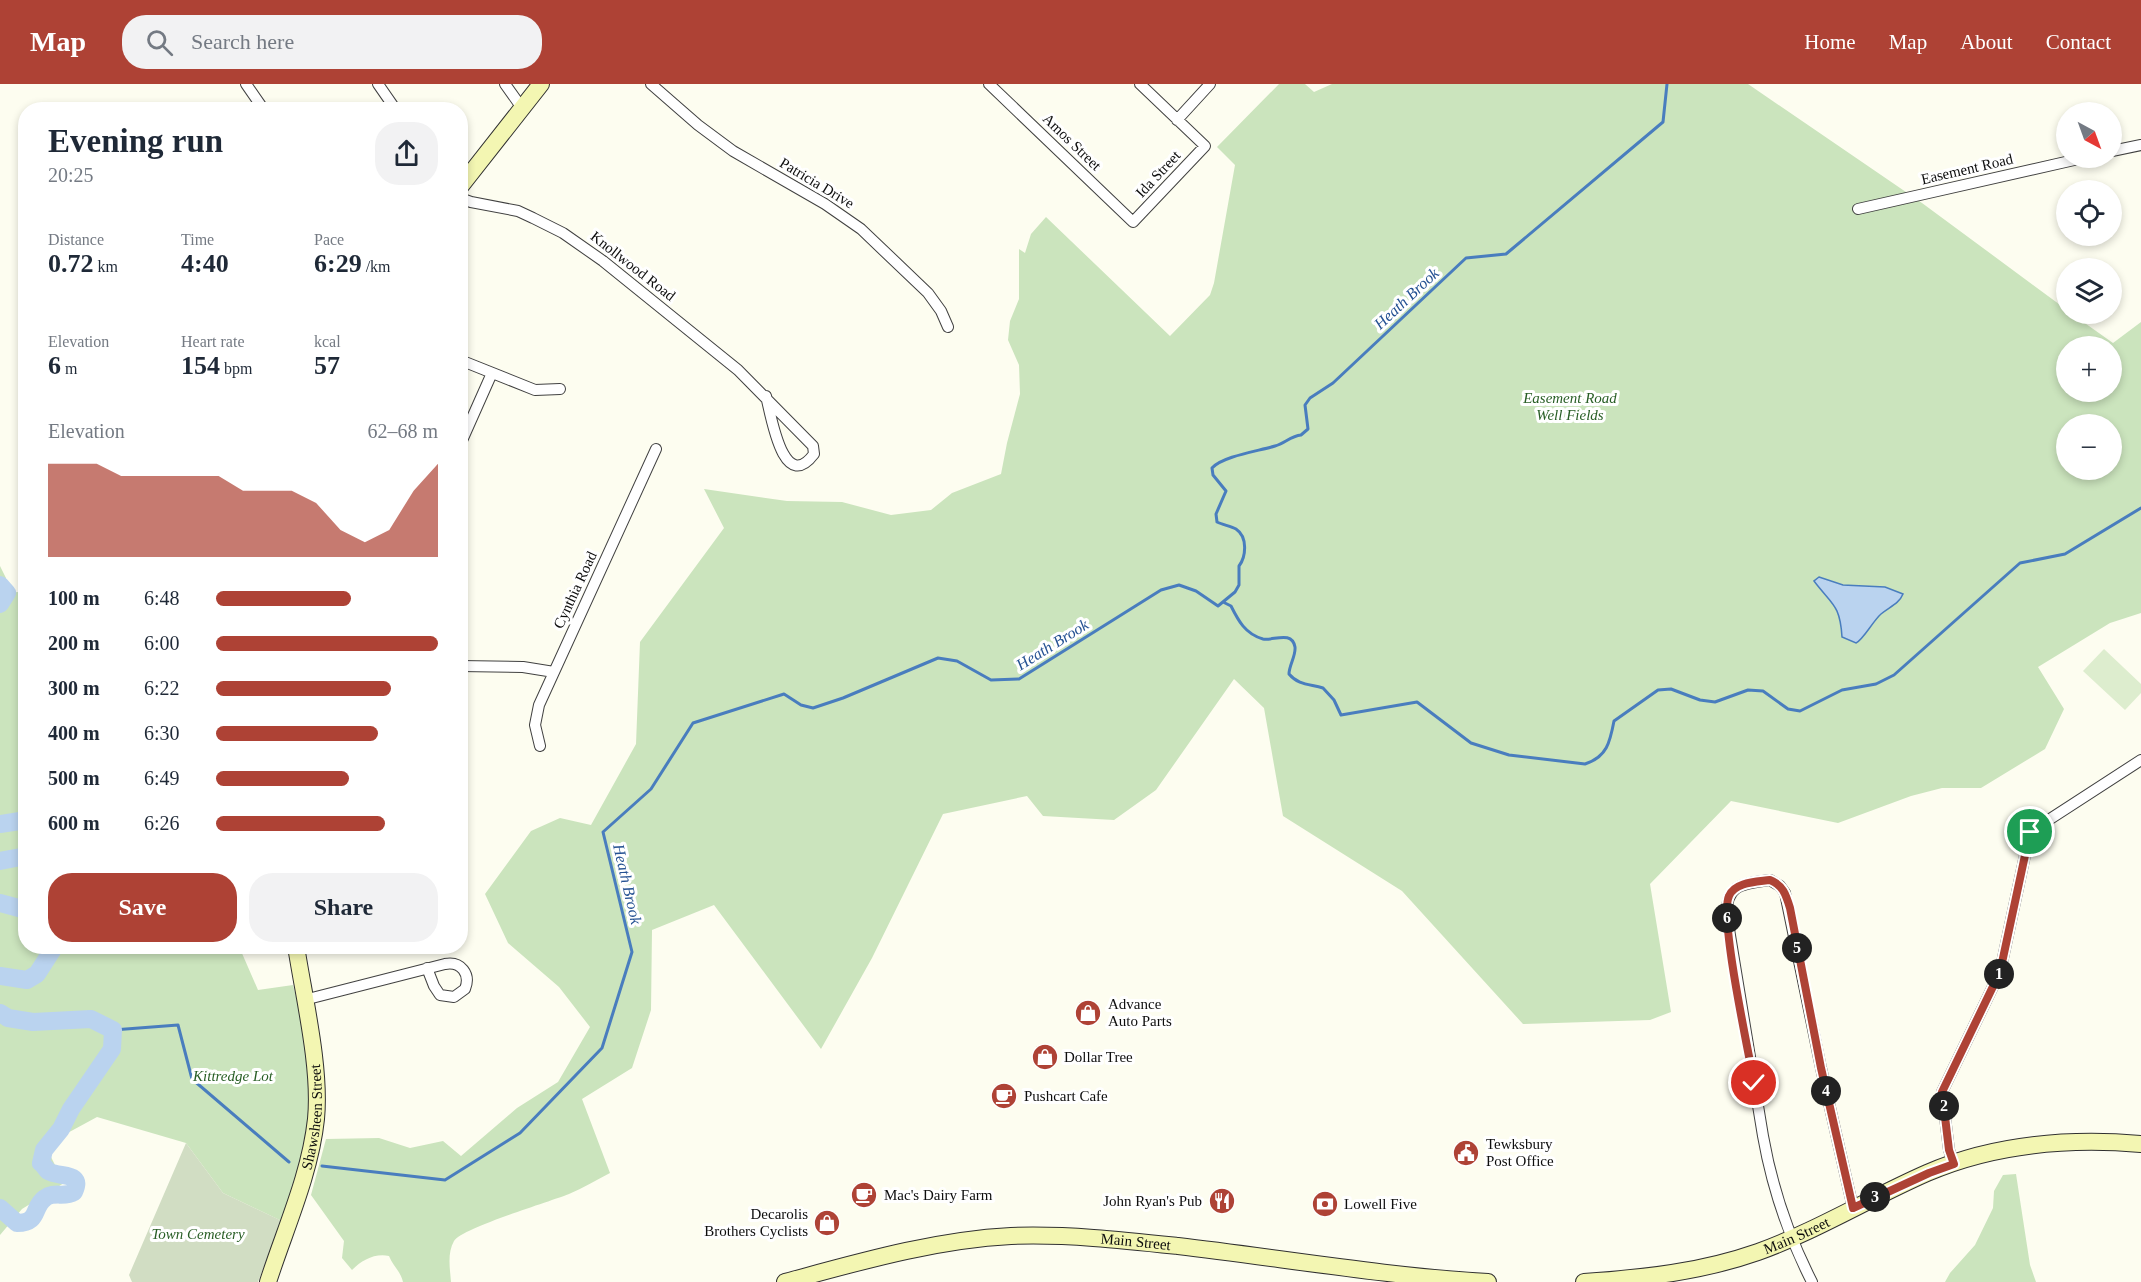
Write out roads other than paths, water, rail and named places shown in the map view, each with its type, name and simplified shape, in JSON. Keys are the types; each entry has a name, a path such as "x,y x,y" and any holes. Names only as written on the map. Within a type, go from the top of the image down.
{"main road":[{"path":"468,177 541,84"},
{"name":"Shawsheen Street","path":"268,1282 309,1156 316,1118 314,1066 297,954"},
{"name":"Main Street","path":"1584,1282 1658,1276 1705,1268 1755,1253 1929,1173 1977,1156 2029,1146 2087,1141 2141,1144"},
{"name":"Main Street","path":"785,1282 936,1245 999,1237 1062,1236 1145,1242 1446,1281 1488,1282"}],"street":[{"path":"246,84 258,102"},
{"path":"378,84 390,102"},
{"path":"505,84 522,108"},
{"name":"Patricia Drive","path":"651,84 718,140 831,208 861,229 928,293 941,311 948,327"},
{"name":"Amos Street","path":"989,84 1133,222"},
{"path":"1140,84 1177,120 1210,84"},
{"name":"Ida Street","path":"1133,222 1205,146 1177,120"},
{"path":"2122,149 2141,145"},
{"name":"Easement Road","path":"1858,209 2056,164"},
{"name":"Knollwood Road","path":"468,201 518,211 563,233 629,280 716,351 766,396 814,448 812,457 802,465 793,465 782,452 766,396"},
{"path":"468,363 535,390 560,389"},
{"path":"468,427 492,373"},
{"name":"Cynthia Road","path":"540,746 535,725 536,715 656,449"},
{"path":"468,666 524,667 554,672"},
{"path":"1954,1164 1949,1150 1942,1092 2000,972 2030,832 2141,760"},
{"path":"1812,1282 1791,1237 1768,1161 1730,945 1726,904 1729,896 1738,886 1770,880 1780,886 1785,893 1853,1208"},
{"path":"304,1000 427,968"}],"water":[{"path":"1819,577 1843,585 1885,587 1903,594 1896,603 1878,617 1856,643 1842,637 1837,611 1814,581"}],"waterway":[{"name":"Heath Brook","path":"322,1166 445,1180 520,1133 602,1048 632,952 603,832 651,789 693,723 784,694 801,705 813,708 843,698 938,658 957,661 991,680 1019,679 1161,590 1179,585 1196,591 1218,606 1235,592 1239,585 1239,566 1245,547 1243,537 1236,529 1217,522 1216,514 1226,491 1213,475 1212,468 1224,460 1275,446 1301,435 1308,429 1305,405 1310,398 1333,383 1466,258 1506,254 1663,122 1667,84"},
{"path":"1223,602 1231,606 1243,626 1251,634 1263,639 1282,637 1290,639 1295,650 1289,674 1300,682 1323,688 1334,700 1341,715 1417,702 1471,743 1509,755 1585,764 1603,753 1611,736 1614,721 1658,690 1671,689 1700,700 1715,702 1748,690 1763,691 1788,709 1800,711 1842,690 1876,684 1894,675 2020,563 2065,554 2141,508"},
{"path":"0,585 7,593 0,604"},
{"path":"0,824 18,821"},
{"path":"0,861 18,858"},
{"path":"0,903 18,908"},
{"path":"0,976 27,980 37,974 50,954"},
{"path":"0,1013 8,1018 33,1022 91,1019 113,1030 112,1049 71,1109 61,1129 44,1150 41,1163 48,1171 73,1178 76,1181 74,1192 48,1196 38,1206 33,1217 24,1222 17,1223 0,1208"},
{"name":"Heath Brook","path":"113,1030 178,1025 192,1079 289,1162"}],"place":[{"name":"Advance Auto Parts","path":"1088,1013"},
{"name":"Dollar Tree","path":"1045,1057"},
{"name":"Pushcart Cafe","path":"1004,1096"},
{"name":"Tewksbury Post Office","path":"1466,1153"},
{"name":"Mac's Dairy Farm","path":"864,1195"},
{"name":"John Ryan's Pub","path":"1222,1201"},
{"name":"Lowell Five","path":"1325,1204"},
{"name":"Decarolis Brothers Cyclists","path":"827,1223"}],"park label":[{"name":"Easement Road Well Fields","path":"1570,406"},
{"name":"Kittredge Lot","path":"233,1076"},
{"name":"Town Cemetery","path":"198,1234"}]}
